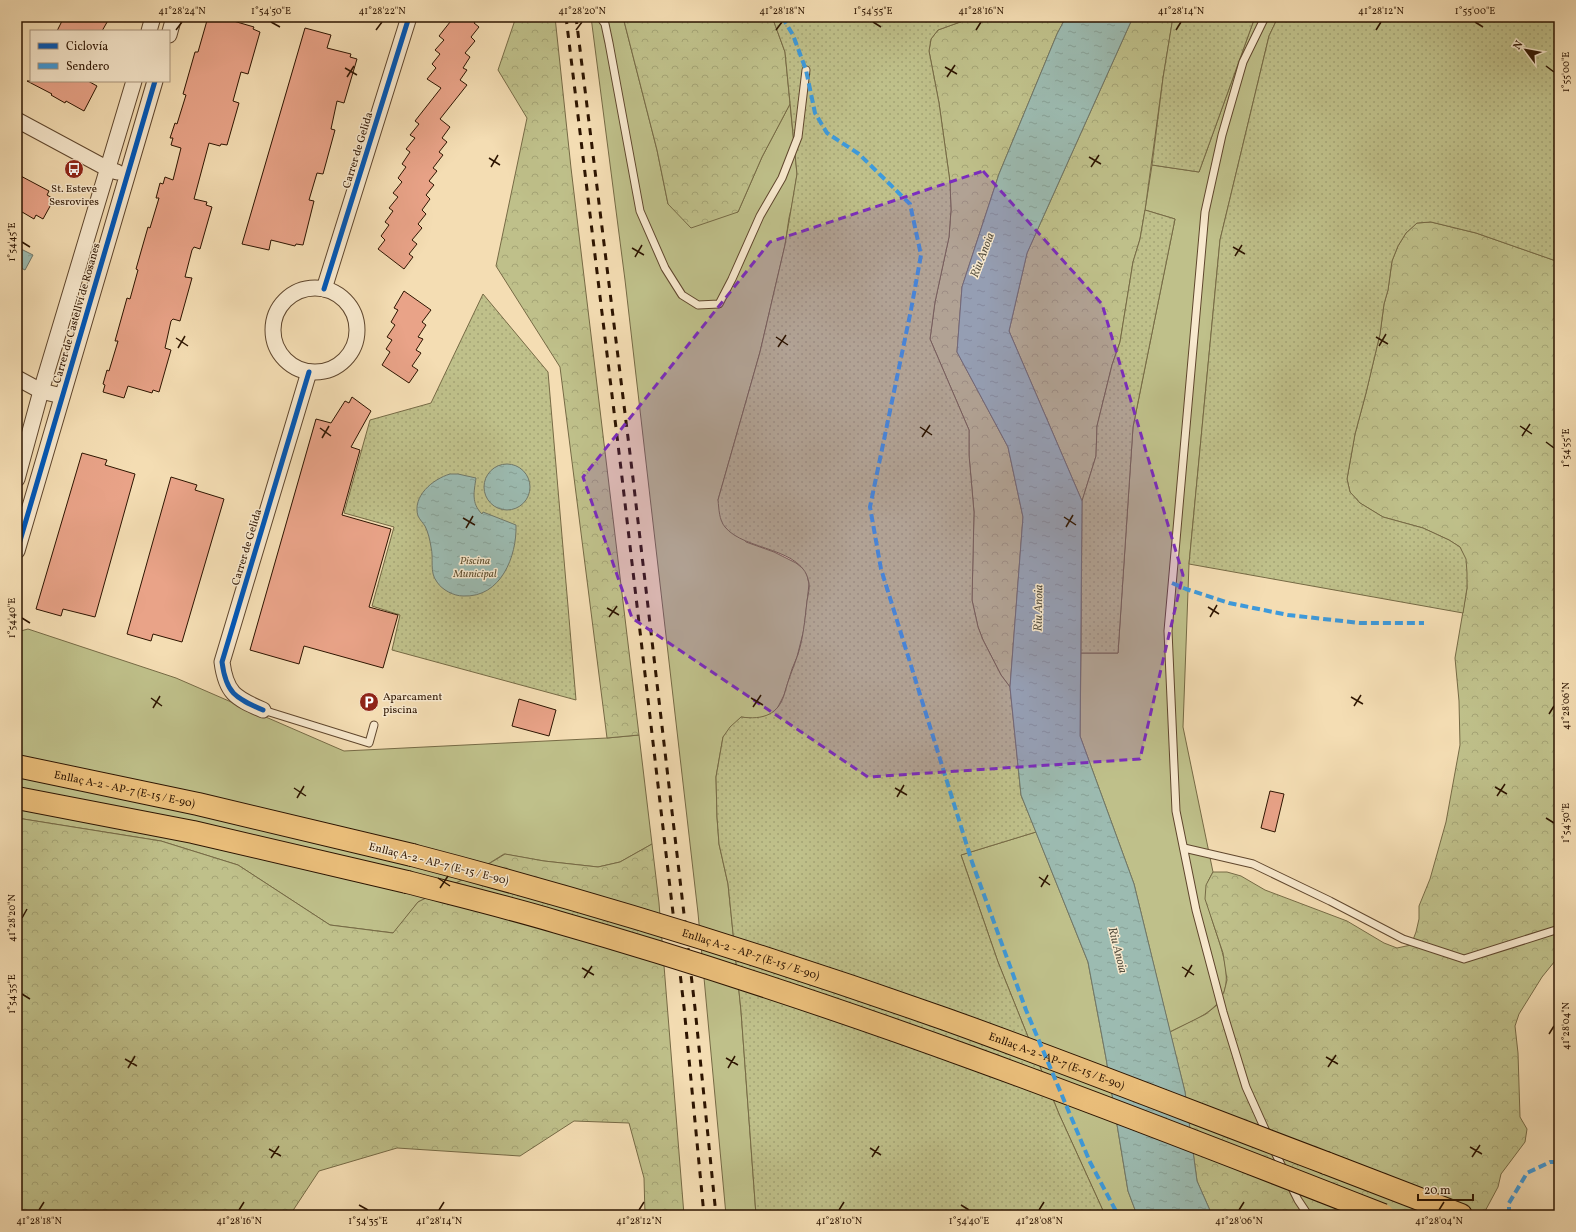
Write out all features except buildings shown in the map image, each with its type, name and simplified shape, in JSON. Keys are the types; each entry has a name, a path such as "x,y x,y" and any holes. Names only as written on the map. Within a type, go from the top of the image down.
{"highway":[{"name":"Enllaç A-2 - AP-7 (E-15 / E-90)","path":"17,766 198,804 412,855 504,879 625,914 838,982 1062,1062 1461,1215"},
{"path":"17,798 193,832 406,882 558,922 636,945 835,1010 1050,1087 1383,1215"}],"street":[{"path":"149,30 153,17"},
{"path":"170,31 174,17"},
{"name":"Carrer de Gelida","path":"324,289 408,17"},
{"name":"Carrer de Castellví de Rosanes","path":"17,478 41,391 134,82"},
{"name":"Carrer de Castellví de Rosanes","path":"17,551 155,82"},
{"path":"17,120 108,169 127,175"},
{"path":"310,288 324,289 337,294 348,304 355,316 357,331 354,345 347,357 336,367 323,372 308,372 296,368 285,360 277,349 273,336 273,323 278,310 286,299 297,292 310,288"},
{"name":"Carrer de Gelida","path":"263,710 243,702 230,690 224,677 222,662 308,372"},
{"path":"17,378 41,391 62,396"}],"lane":[{"path":"600,17 605,24 609,43 640,212 665,268 682,295 698,305 719,304 732,279 760,216 782,178 798,137 806,70"},
{"path":"1265,17 1243,62 1222,135 1205,212 1168,631 1176,811 1196,910 1223,1012 1246,1088 1298,1200 1308,1215"},
{"path":"263,710 369,743 374,725"},
{"path":"1184,848 1253,864 1403,938 1464,959 1559,929"}],"highlighted area":[{"path":"983,171 1102,304 1183,575 1140,759 868,777 632,618 583,477 770,242"}],"green space":[{"path":"516,17 555,17 571,168 639,735 607,738 560,367 496,266 527,118 498,70"},
{"path":"591,17 623,17 657,150 668,204 738,212 762,157 790,104 797,174 785,245 760,352 718,500 746,542 774,552 796,563 806,571 809,584 804,629 797,657 784,695 778,707 769,716 755,719 741,717 723,737 716,777 719,844 728,884 741,1011 756,1215 726,1215 698,913 625,280"},
{"path":"623,17 767,17 774,22 785,52 790,104 762,157 738,212 691,228 668,204 657,150"},
{"path":"787,17 970,17 938,30 931,39 929,51 939,103 950,182 951,210 949,237 935,302 930,339 969,430 969,455 974,512 972,600 978,627 983,640 1001,675 1010,687 1021,795 1036,832 961,855 998,962 1059,1114 1105,1215 756,1215 741,1011 728,884 719,844 716,777 723,737 730,727 741,717 756,718 769,714 779,706 782,700 801,644 809,583 805,571 796,562 772,550 745,541 734,535 725,527 720,518 718,500 760,352 785,245 797,174 785,52 774,22"},
{"path":"970,17 1066,17 1057,34 999,174 962,287 957,352 1008,447 1023,517 1010,687 1001,675 978,627 972,600 974,512 969,455 969,430 930,339 935,302 949,237 951,210 950,182 939,103 929,51 931,39 938,30"},
{"path":"1133,17 1173,17 1140,239 1133,262 1120,342 1112,365 1097,426 1096,456 1082,501 1009,331 1027,253"},
{"path":"1173,17 1255,17 1199,172 1152,165 1163,78"},
{"path":"1255,17 1278,17 1269,36 1220,240 1189,564 1183,727 1213,872 1207,884 1207,900 1225,964 1226,980 1223,994 1215,1006 1199,1017 1170,1032 1134,884 1080,736 1081,653 1118,653 1133,427 1175,219 1145,210 1152,165 1199,172"},
{"path":"1278,17 1559,17 1559,262 1476,233 1431,222 1417,223 1406,233 1398,246 1392,261 1380,334 1355,434 1347,479 1350,492 1360,503 1383,517 1423,528 1449,540 1460,547 1466,559 1467,573 1467,588 1463,613 1189,564 1220,240 1269,36"},
{"path":"1145,210 1175,219 1133,427 1118,653 1081,653 1082,501 1096,456 1097,426 1112,365 1120,342 1133,262 1140,239"},
{"path":"1431,222 1476,233 1559,262 1559,956 1542,977 1519,1014 1515,1026 1518,1053 1520,1117 1527,1129 1525,1142 1501,1174 1498,1187 1483,1215 1212,1215 1197,1181 1185,1092 1170,1032 1206,1014 1217,1005 1224,992 1227,980 1223,953 1205,899 1206,885 1213,872 1227,872 1241,876 1265,890 1347,921 1384,943 1397,948 1411,945 1419,919 1419,906 1430,879 1446,822 1460,745 1459,701 1455,658 1467,588 1465,559 1460,547 1449,540 1423,528 1383,517 1360,503 1350,492 1347,479 1355,434 1380,334 1392,261 1398,246 1406,233 1417,223"},
{"name":"Piscina Municipal","path":"483,294 548,372 576,700 392,650 400,615 372,606 394,527 344,513 370,420 431,403"},
{"path":"28,629 176,678 344,751 607,738 639,735 652,844 620,862 598,867 544,861 504,854 464,879 418,902 394,933 330,925 238,865 161,841 17,818 17,632"},
{"path":"17,818 161,841 238,865 330,925 393,933 418,902 464,879 505,854 544,861 598,867 620,862 652,844 659,903 684,1215 645,1215 644,1178 629,1123 574,1121 520,1156 397,1148 319,1171 290,1215 17,1215"},
{"path":"1036,832 1088,962 1106,1058 1128,1191 1137,1215 1105,1215 1059,1114 998,962 961,855"}],"water":[{"name":"Riu Anoia","path":"1066,17 1133,17 1027,253 1009,331 1082,501 1080,736 1134,884 1185,1092 1197,1181 1212,1215 1137,1215 1128,1191 1106,1058 1088,962 1021,795 1010,687 1023,517 1008,447 957,352 962,287 999,174 1057,34"},
{"path":"17,247 33,255 25,270 17,266"},
{"path":"507,464 520,468 526,474 530,487 526,500 520,506 507,510 494,506 488,500 484,487 488,474 494,468"},
{"path":"458,474 476,478 474,497 476,506 482,514 483,512 516,525 516,537 510,562 504,573 497,583 476,595 456,595 448,592 439,585 432,570 432,552 429,536 425,526 418,516 418,502 425,489 443,476"}],"railway":[{"path":"566,17 684,1007 704,1215"},
{"path":"576,17 632,470 695,1008 716,1215"}],"marked path":[{"path":"782,17 793,35 806,70 815,113 827,133 859,154 910,204 921,255 870,507 881,569 972,862 1026,1010 1090,1162 1118,1215"},
{"path":"1172,583 1229,603 1288,615 1360,623 1424,623"},
{"path":"1509,1215 1509,1203 1527,1173 1550,1162 1559,1162"}],"cycle path":[{"path":"324,289 409,17"},
{"path":"17,551 155,82"},
{"path":"263,710 245,702 229,688 222,662 309,372"}],"place":[{"name":"St. Esteve Sesrovires","path":"74,169"},
{"name":"Aparcament piscina","path":"369,702"}]}
